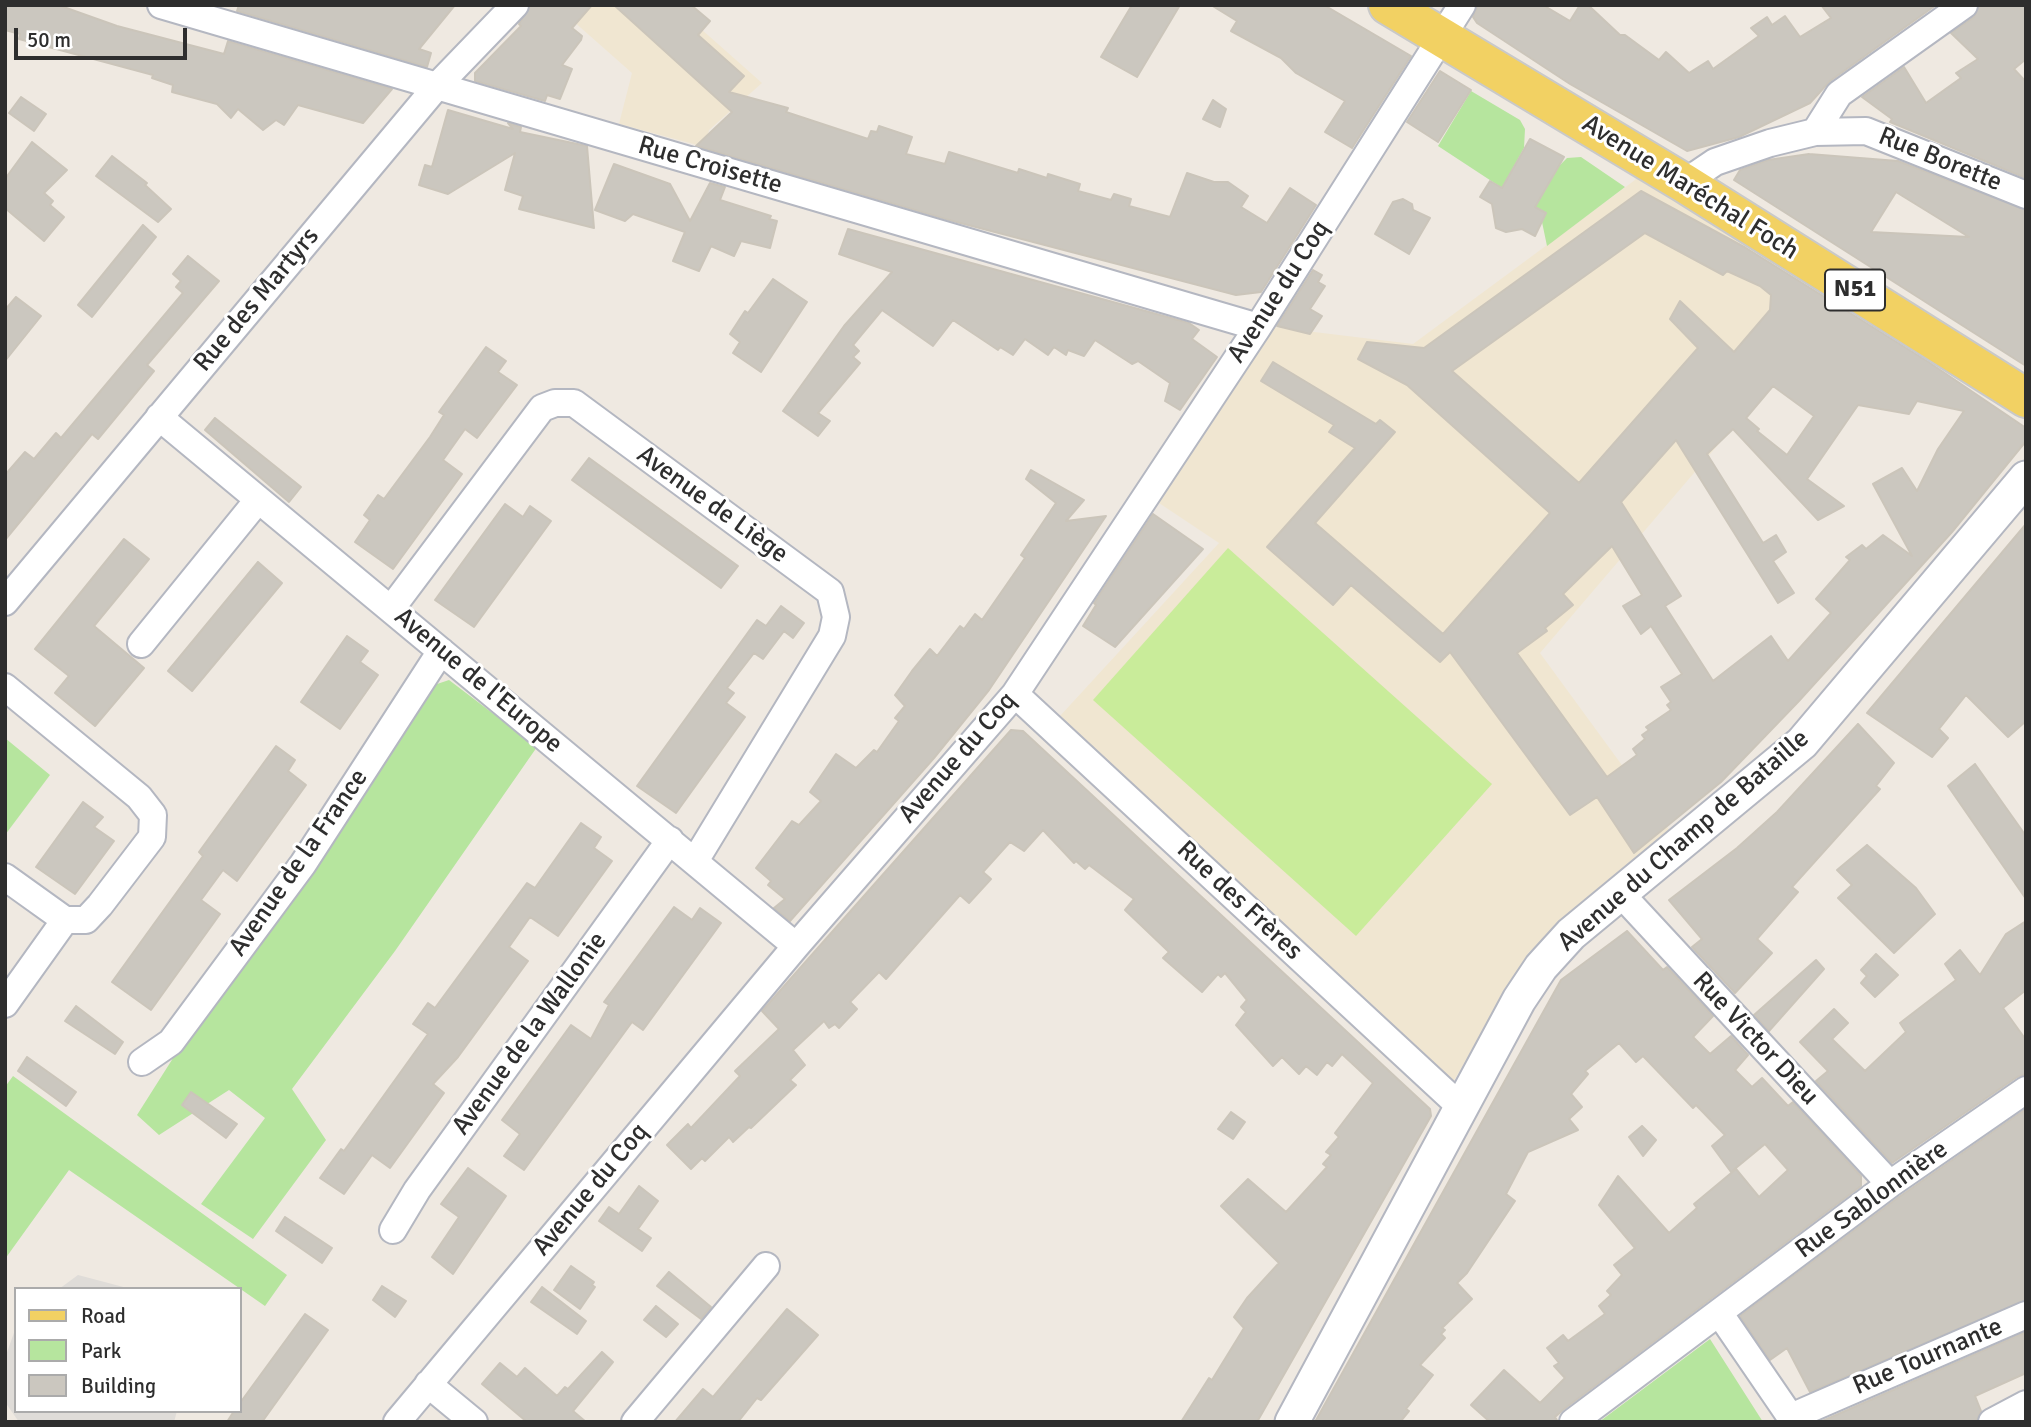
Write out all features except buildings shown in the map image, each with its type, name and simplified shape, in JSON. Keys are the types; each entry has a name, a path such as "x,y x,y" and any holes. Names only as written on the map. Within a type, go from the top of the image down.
{"main road":[{"name":"Avenue Maréchal Foch","path":"1388,5 1685,183 2026,398"}],"street":[{"name":"Rue Croisette","path":"161,5 1258,327"},
{"name":"Rue des Martyrs","path":"5,602 437,86 515,5"},
{"name":"Avenue du Coq","path":"397,1422 796,946 1015,694 1258,327 1462,5"},
{"path":"1815,132 1839,94 1964,5"},
{"name":"Rue Borette","path":"1685,183 1715,162 1770,143 1815,132 1866,131 2026,195"},
{"name":"Avenue de Liège","path":"391,609 542,408 555,403 574,403 830,592 836,617 832,636 695,860"},
{"name":"Avenue de l'Europe","path":"159,417 796,946"},
{"name":"Avenue du Champ de Bataille","path":"1293,1422 1519,1000 1541,967 1571,934 1802,743 2026,478"},
{"path":"141,644 258,500"},
{"name":"Avenue de la France","path":"142,1062 171,1042 303,863 442,651"},
{"path":"5,687 139,797 153,815 152,838 86,920 65,920 5,877"},
{"name":"Rue des Frères","path":"1015,694 1462,1108"},
{"name":"Avenue de la Wallonie","path":"393,1230 417,1190 670,840"},
{"name":"Rue Victor Dieu","path":"1620,893 1890,1184"},
{"path":"5,1004 65,920"},
{"name":"Rue Sablonnière","path":"1573,1422 1890,1184 2026,1090"},
{"path":"635,1422 766,1266"},
{"path":"1720,1314 1793,1419"},
{"name":"Rue Tournante","path":"1793,1419 2026,1315"},
{"path":"428,1384 474,1422"},
{"path":"1992,1422 2026,1404"}],"shaded area":[{"path":"555,5 674,5 762,83 709,130 705,147 619,124 632,73"},
{"path":"1652,163 1858,292 1833,324 1735,425 1540,653 1673,835 1529,952 1453,1082 1060,716 1219,543 1159,503 1273,327 1413,344 1635,180"},
{"path":"78,1275 123,1287 62,1287"},
{"path":"14,1333 14,1413 176,1413 174,1422 19,1422 5,1402 5,1358"}],"green space":[{"path":"1471,91 1520,120 1525,129 1524,148 1502,188 1438,146"},
{"path":"1581,157 1625,187 1547,246 1542,222 1546,213 1535,207 1557,168 1567,158"},
{"path":"1228,548 1492,784 1356,936 1093,700"},
{"path":"449,680 537,747 395,951 292,1089 326,1140 253,1239 201,1204 265,1118 229,1090 159,1135 137,1115 175,1055 431,686"},
{"path":"5,738 50,775 5,835"},
{"path":"13,1076 287,1275 265,1306 242,1290 242,1287 238,1287 69,1170 5,1259 5,1087"},
{"path":"1710,1339 1763,1422 1599,1422"}]}
